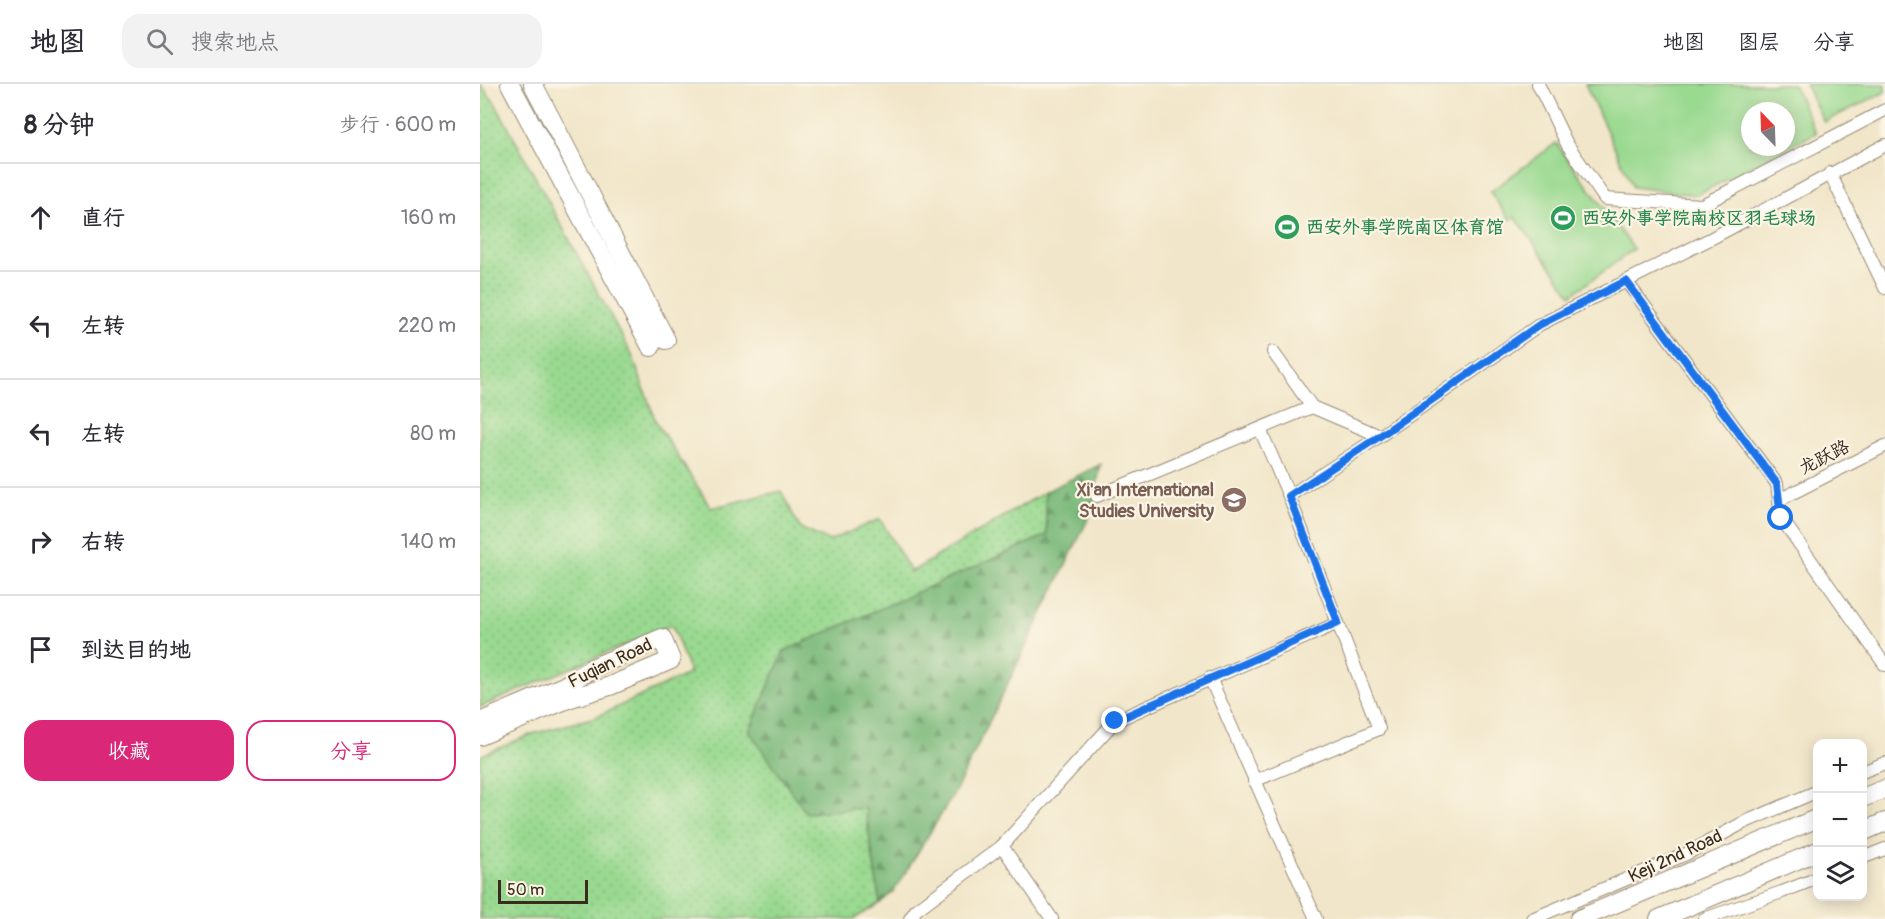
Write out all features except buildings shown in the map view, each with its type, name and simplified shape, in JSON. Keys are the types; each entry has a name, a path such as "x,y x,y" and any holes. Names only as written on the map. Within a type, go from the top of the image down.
{"street":[{"path":"510,84 658,344 533,84"},
{"path":"1538,84 1567,144 1605,199 1702,205 1885,110"},
{"path":"1289,496 1380,436 1539,325 1712,238 1885,145"},
{"path":"1830,173 1885,288"},
{"path":"1626,281 1777,484 1781,518 1885,665"},
{"path":"1273,352 1312,407 1380,436"},
{"path":"1097,496 1312,407"},
{"path":"1254,781 1379,729 1289,496 1260,429"},
{"name":"龙跃路","path":"1779,501 1885,446"},
{"path":"910,919 916,910 1002,846 1115,721 1338,622"},
{"name":"Fuqian Road","path":"480,722 564,686 591,668 662,638 671,660 610,686 568,699 480,736"},
{"path":"1210,678 1316,919"},
{"path":"1867,770 1885,763"},
{"path":"1867,796 1885,789"},
{"name":"Keji 2nd Road","path":"1532,919 1686,854 1743,823 1813,793"},
{"name":"Keji 2nd Road","path":"1580,919 1813,820"},
{"path":"1867,830 1885,822"},
{"path":"1002,846 1052,919"},
{"path":"1867,856 1885,849"},
{"path":"1659,919 1813,853"},
{"path":"1704,919 1813,880"}],"green space":[{"path":"480,84 495,103 632,355 656,422 711,508 781,491 800,528 829,541 880,519 911,572 1045,492 1047,535 784,651 865,808 880,903 854,919 480,919 480,756 532,734 596,717 690,673 672,625 480,707"},
{"path":"1585,84 1793,84 1816,133 1795,144 1795,102 1741,102 1741,156 1772,156 1697,195 1633,187"},
{"path":"1805,84 1885,84 1885,92 1824,122"},
{"name":"西安外事学院南校区羽毛球场","path":"1556,143 1634,249 1571,295 1515,217 1510,220 1490,192"},
{"path":"1101,464 1091,513 954,794 894,891 880,903 865,808 806,813 749,731 784,651 1047,535 1045,492"}],"place":[{"name":"西安外事学院南校区羽毛球场","path":"1563,218"},
{"name":"西安外事学院南区体育馆","path":"1287,227"},
{"name":"Xi'an International Studies University","path":"1234,500"}],"route":[{"path":"1115,721 1338,622 1289,496 1380,436 1539,325 1626,281 1777,484 1781,518"}]}
